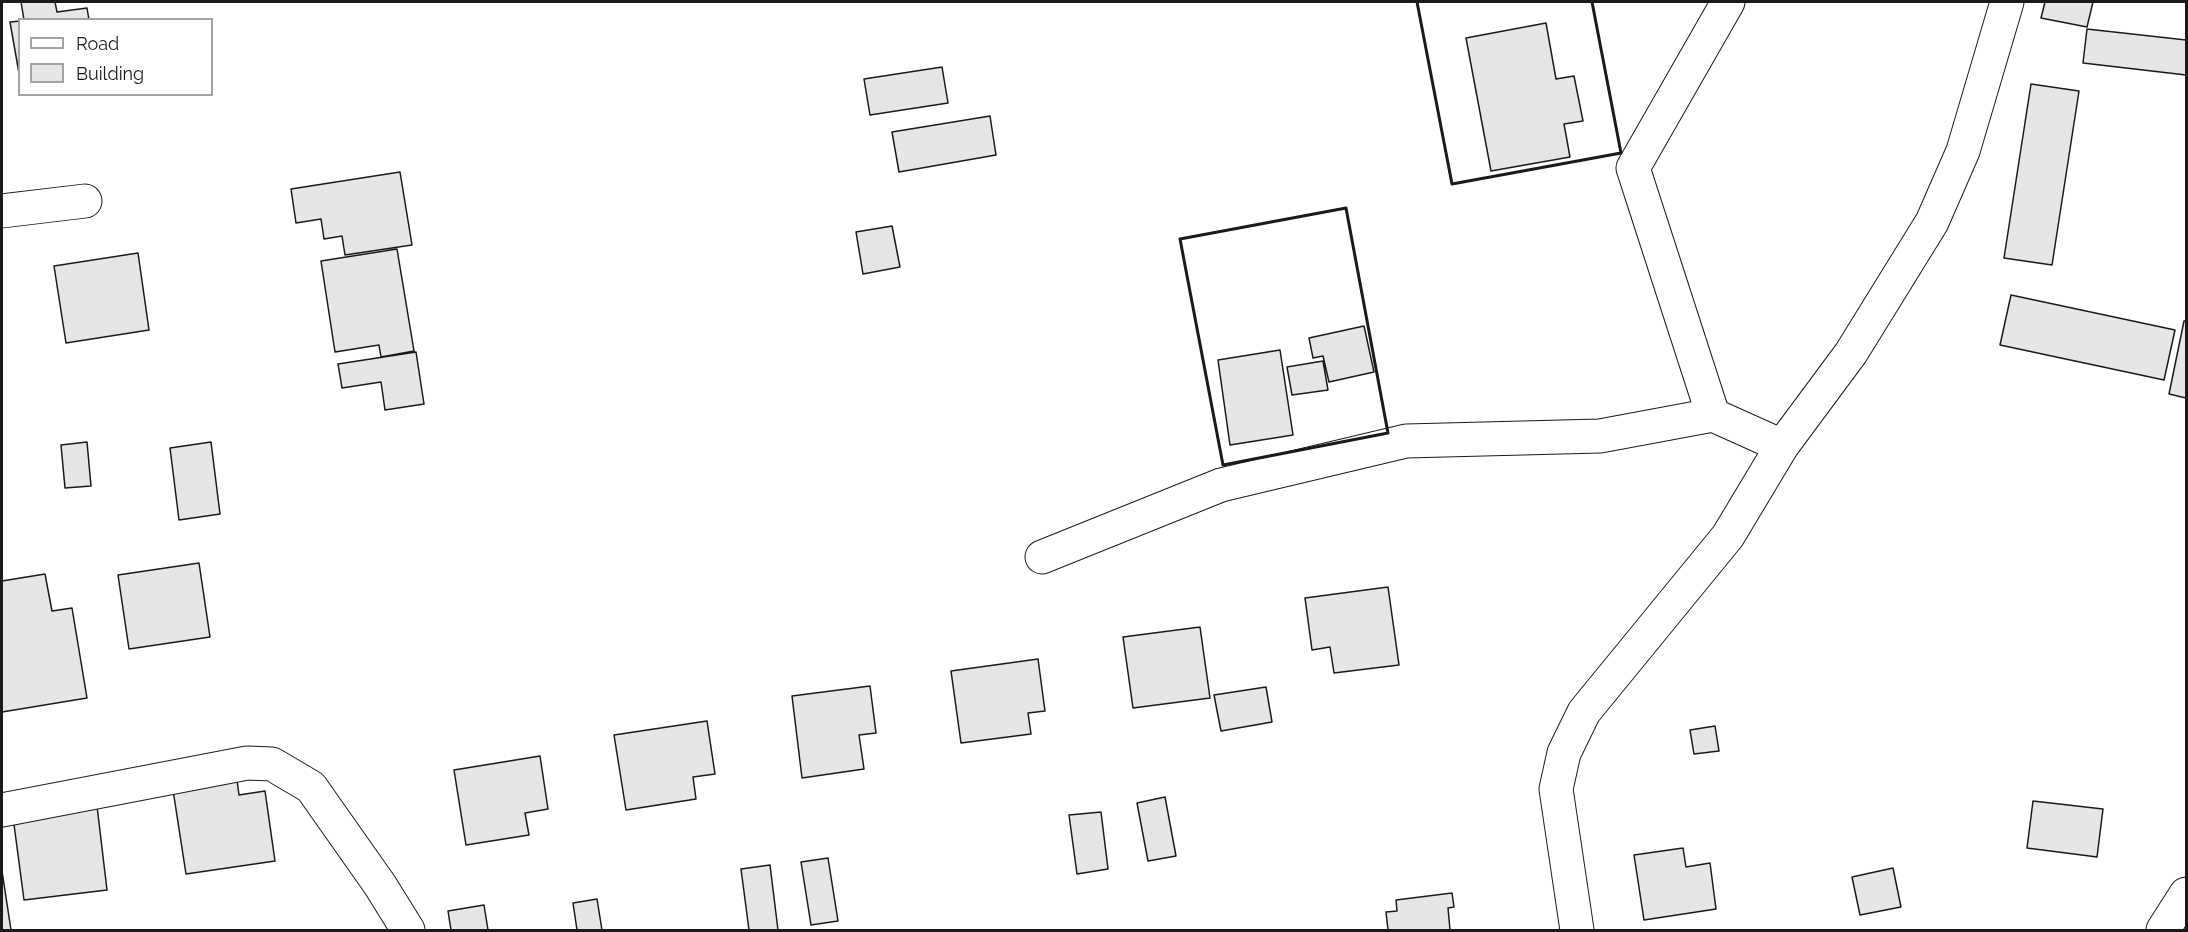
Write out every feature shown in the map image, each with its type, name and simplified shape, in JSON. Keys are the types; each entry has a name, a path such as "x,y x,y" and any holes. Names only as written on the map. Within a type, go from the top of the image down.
{"street":[{"path":"1713,415 1633,168 1728,2"},
{"path":"1577,930 1556,789 1564,753 1584,712 1728,536 1782,446 1851,353 1932,222 1963,151 2007,2"},
{"path":"2,211 84,201"},
{"path":"1042,557 1221,485 1406,441 1600,436 1713,415 1782,446"},
{"path":"2,810 247,763 273,764 311,787 380,885 408,930"},
{"path":"2163,930 2187,894"}],"building":[{"path":"21,2 55,2 57,12 87,8 89,18 24,18"},
{"path":"2045,2 2093,2 2087,27 2041,18"},
{"path":"18,21 18,68 10,22"},
{"path":"1546,23 1556,79 1574,76 1583,121 1564,124 1570,157 1491,171 1466,38"},
{"path":"2087,29 2186,40 2186,75 2083,63"},
{"path":"942,67 948,103 870,115 864,79"},
{"path":"2031,84 2079,91 2052,265 2004,258"},
{"path":"990,116 996,155 899,172 892,132"},
{"path":"400,172 412,245 345,255 342,236 324,239 321,219 296,223 291,189"},
{"path":"892,226 900,267 863,274 856,232"},
{"path":"397,249 414,351 381,357 379,345 335,352 321,261"},
{"path":"138,253 149,330 66,343 54,266"},
{"path":"2011,295 2175,330 2164,380 2000,345"},
{"path":"2184,321 2186,321 2186,398 2169,394"},
{"path":"1364,326 1374,372 1329,382 1323,356 1313,358 1309,338"},
{"path":"1280,350 1293,435 1230,445 1218,360"},
{"path":"416,352 424,404 385,410 381,382 342,388 338,364"},
{"path":"1323,361 1328,390 1292,395 1287,367"},
{"path":"87,442 91,486 65,488 61,445"},
{"path":"211,442 220,514 179,520 170,448"},
{"path":"199,563 210,637 129,649 118,575"},
{"path":"45,574 52,611 72,608 87,698 2,712 2,581"},
{"path":"1388,587 1399,665 1334,673 1330,647 1312,650 1305,598"},
{"path":"1200,627 1210,698 1133,708 1123,637"},
{"path":"1038,659 1045,711 1028,713 1031,734 961,743 951,671"},
{"path":"870,686 876,733 859,735 864,769 802,778 792,696"},
{"path":"1266,687 1272,722 1221,731 1214,695"},
{"path":"707,721 715,774 693,777 696,799 626,810 614,735"},
{"path":"1715,726 1719,751 1694,754 1690,730"},
{"path":"540,756 548,809 525,813 529,835 466,845 454,770"},
{"path":"237,780 239,795 265,791 275,861 186,874 173,790"},
{"path":"1165,797 1176,856 1148,861 1137,803"},
{"path":"2033,801 2103,809 2097,857 2027,848"},
{"path":"97,806 107,890 24,900 13,817"},
{"path":"1101,812 1108,869 1077,874 1069,815"},
{"path":"1683,848 1686,867 1710,863 1716,909 1644,920 1634,855"},
{"path":"828,858 838,921 811,925 801,862"},
{"path":"770,865 778,930 749,930 741,869"},
{"path":"1893,868 1901,907 1860,915 1852,877"},
{"path":"2,871 11,930 2,930"},
{"path":"1452,893 1454,907 1448,908 1450,930 1388,930 1386,912 1397,911 1396,900"},
{"path":"597,899 602,930 577,930 573,903"},
{"path":"484,905 488,930 451,930 448,911"}],"wall":[{"path":"1417,2 1452,184 1621,153 1592,2"},
{"path":"1346,208 1388,433 1223,465 1180,239 1346,208"}]}
